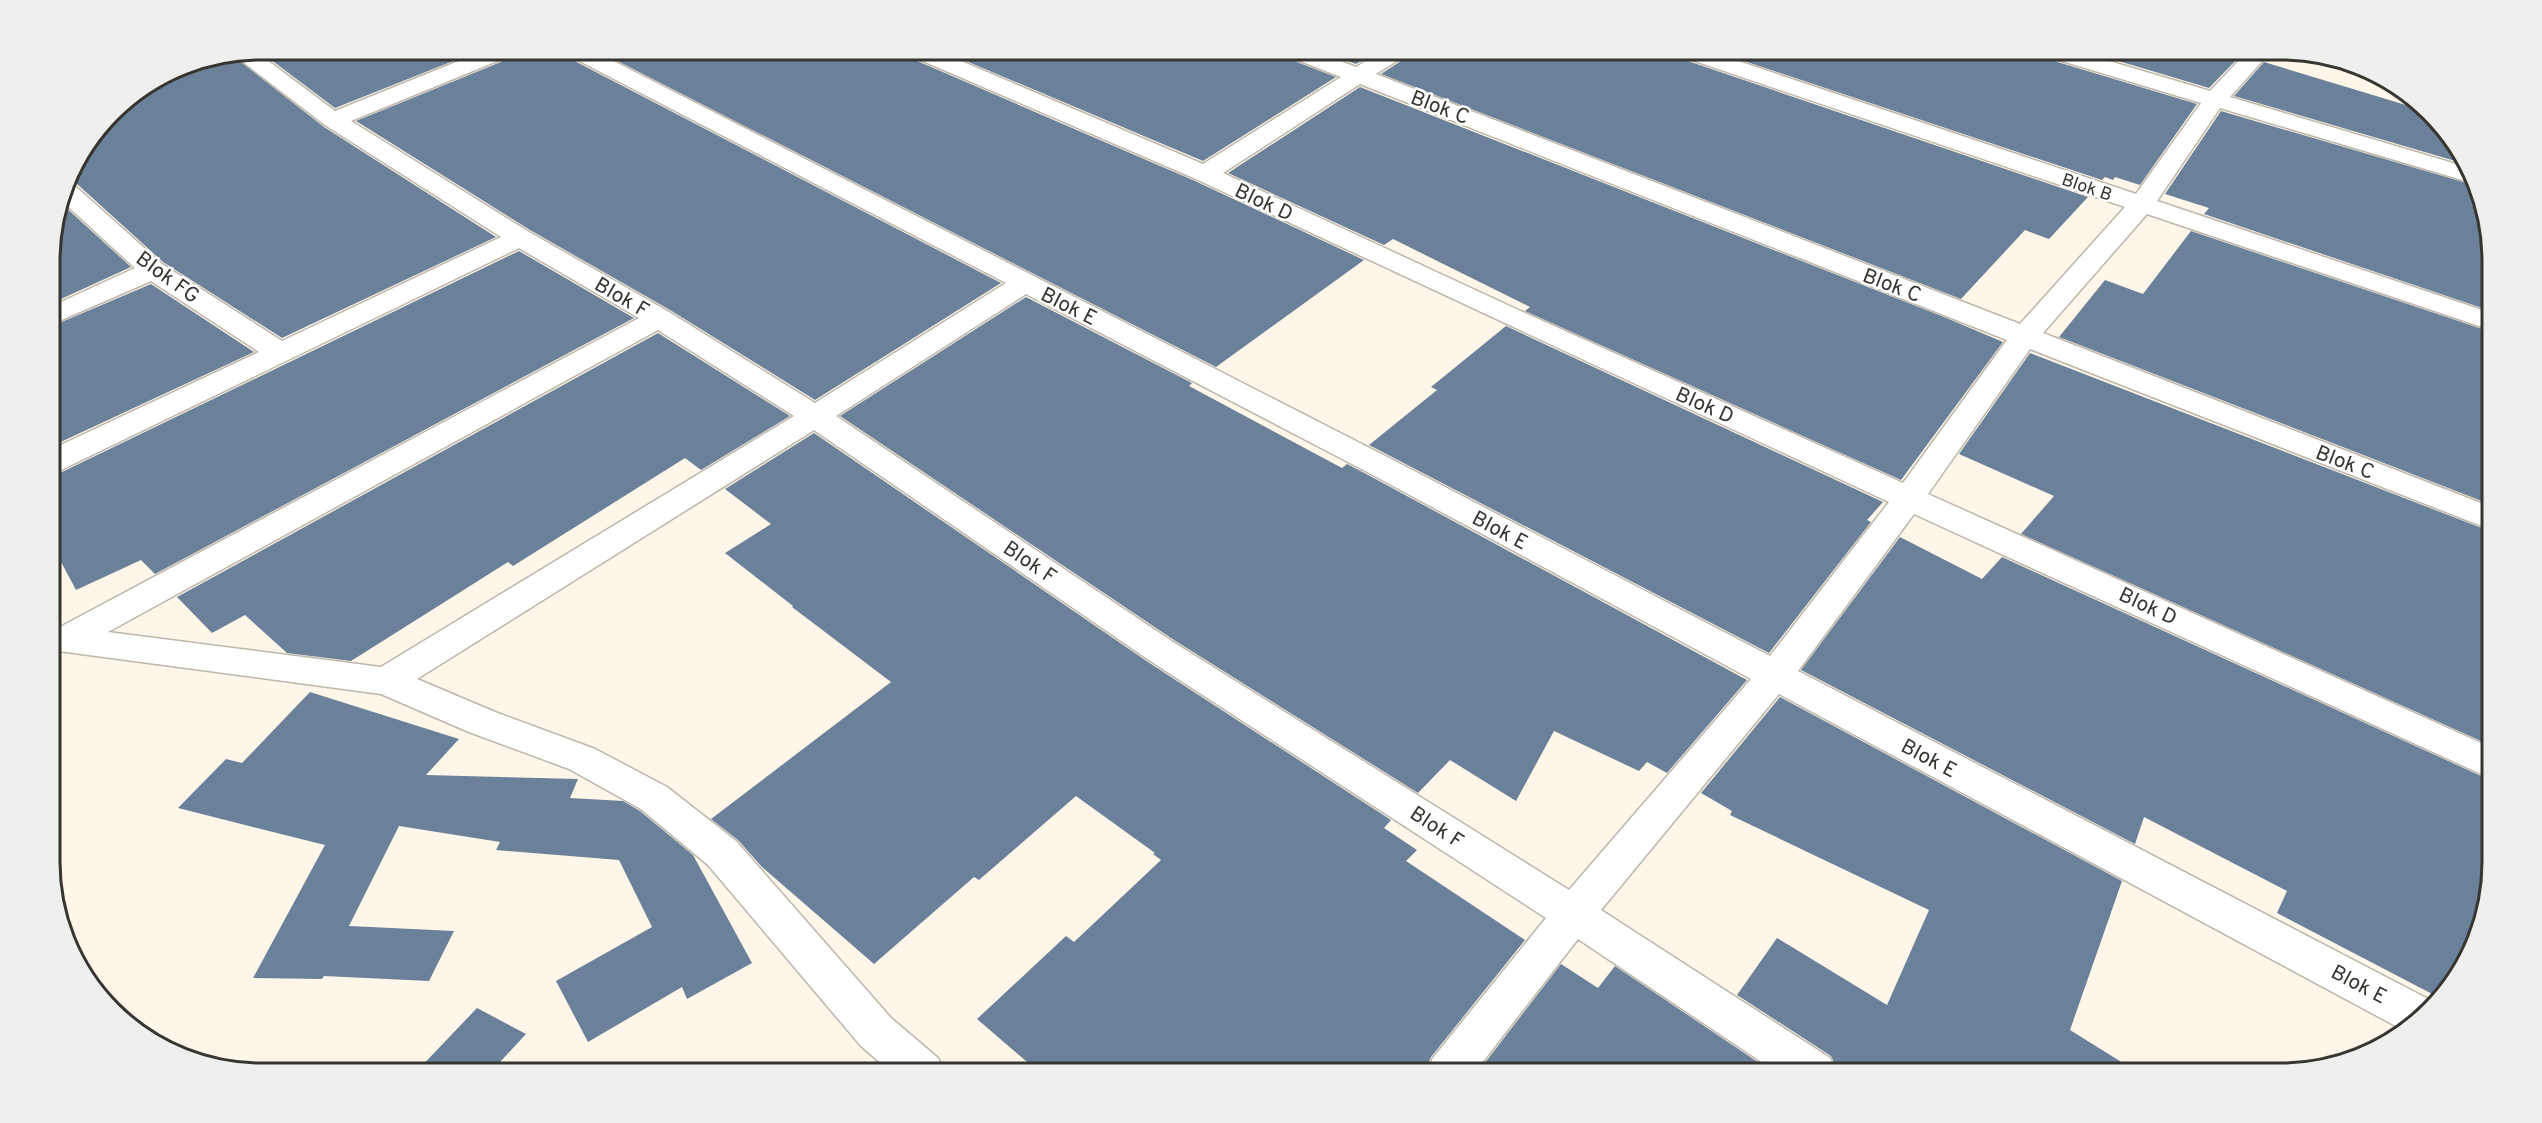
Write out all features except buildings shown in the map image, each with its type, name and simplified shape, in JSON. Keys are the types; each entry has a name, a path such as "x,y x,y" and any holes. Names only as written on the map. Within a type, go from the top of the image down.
{"street":[{"path":"333,120 480,60"},
{"name":"Blok E","path":"595,60 1382,467 2413,1013"},
{"name":"Blok D","path":"940,60 1205,174 1504,315 1910,497 2482,759"},
{"name":"Blok C","path":"1320,60 2482,515"},
{"path":"1205,174 1381,60"},
{"name":"Blok B","path":"1714,60 2482,319"},
{"path":"2083,60 2462,173"},
{"path":"1456,1063 1573,914 1774,676 1910,497 2024,337 2141,205 2214,100 2252,60"},
{"name":"Blok F","path":"254,61 333,120 520,238 659,318 815,416 1161,651 1573,914 1800,1063"},
{"name":"Blok FG","path":"71,197 153,270 279,352"},
{"path":"60,458 520,238"},
{"path":"60,312 153,270"},
{"path":"386,681 815,416 1025,283"},
{"path":"60,637 659,318"},
{"path":"60,638 386,681 482,722 582,759 654,798 722,853 876,1032 912,1063"}]}
